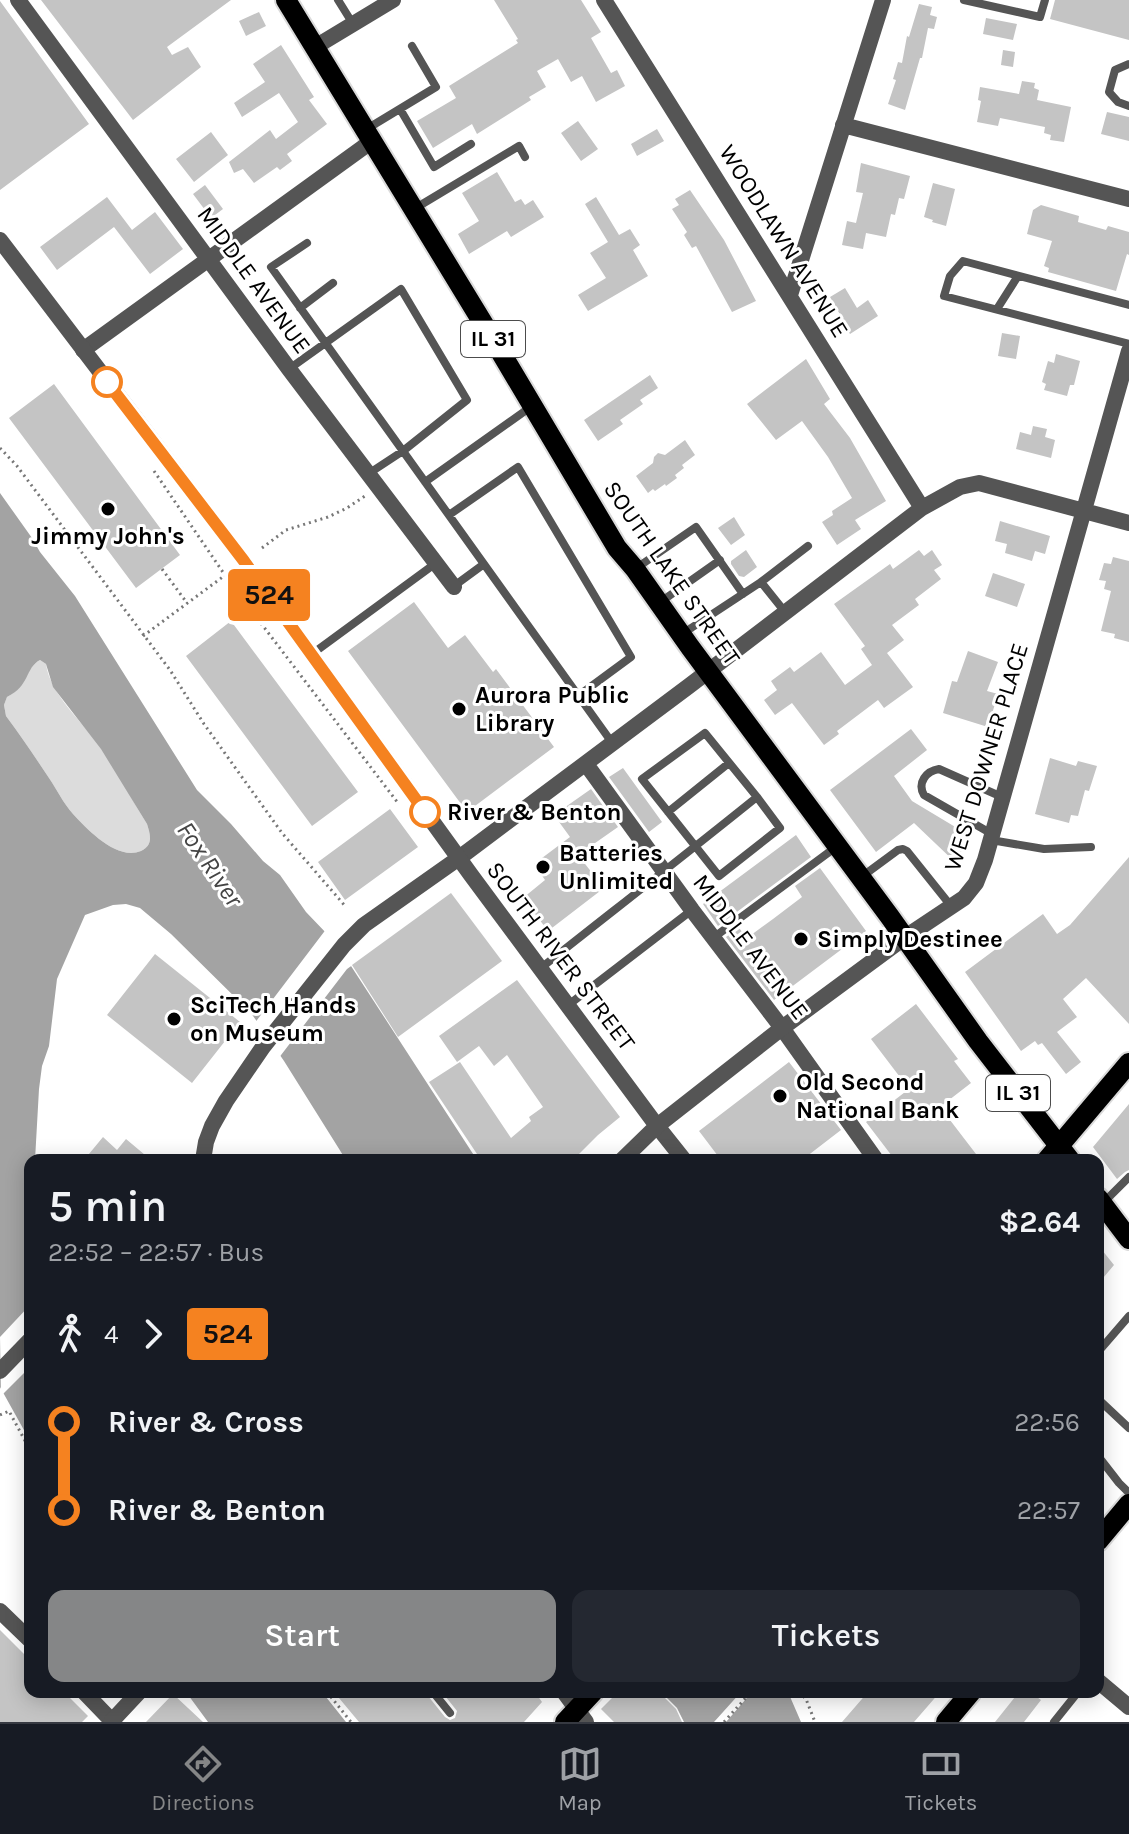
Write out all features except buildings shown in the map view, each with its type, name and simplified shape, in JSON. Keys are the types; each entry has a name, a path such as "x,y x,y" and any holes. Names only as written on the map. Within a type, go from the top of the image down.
{"main road":[{"name":"SOUTH LAKE STREET","path":"286,0 617,548 904,938 1057,1154"},
{"path":"1059,1154 1129,1063"},
{"path":"1104,1206 1129,1239"},
{"path":"1104,1534 1129,1504"},
{"path":"576,1718 589,1698"},
{"path":"946,1722 966,1698"}],"street":[{"name":"MIDDLE AVENUE","path":"18,0 289,369 454,587"},
{"path":"315,47 393,0"},
{"name":"WOODLAWN AVENUE","path":"604,0 922,508"},
{"path":"790,295 883,0"},
{"path":"843,125 1129,199"},
{"path":"83,350 369,135"},
{"name":"SOUTH RIVER STREET","path":"0,240 234,548 567,1006 679,1154"},
{"name":"WEST DOWNER PLACE","path":"628,1154 657,1126 782,1028 964,898 976,883 992,837 1128,353"},
{"path":"205,1154 212,1126 263,1047 344,945 364,925 613,744 922,508 960,487 979,483 1129,523"},
{"name":"MIDDLE AVENUE","path":"586,764 872,1154"},
{"path":"0,1371 24,1346"},
{"path":"0,1611 24,1634"},
{"path":"1104,1686 1129,1707"},
{"path":"90,1698 112,1721 133,1698"},
{"path":"567,1698 576,1718"}],"lane":[{"path":"964,0 1040,17 1045,0"},
{"path":"342,1 354,25"},
{"path":"369,135 400,109 436,87 412,46"},
{"path":"1129,64 1115,70 1109,92 1118,102 1129,106"},
{"path":"400,109 434,167 471,144"},
{"path":"414,209 519,146 525,157"},
{"path":"307,243 271,267 613,744"},
{"path":"1128,353 997,309 944,296 950,276 963,261 1129,305"},
{"path":"997,309 1018,276"},
{"path":"300,308 333,283"},
{"path":"289,369 401,289 467,400 403,451 373,480"},
{"path":"425,482 532,405"},
{"path":"449,515 518,467 631,657 578,696"},
{"path":"635,569 696,527 743,594"},
{"path":"681,635 761,582 808,546"},
{"path":"659,603 720,560"},
{"path":"311,655 436,563"},
{"path":"454,587 484,564"},
{"path":"761,582 786,612"},
{"path":"705,733 757,797 780,828 719,876 642,779 705,733"},
{"path":"668,812 729,763"},
{"path":"1003,798 939,769 933,770 921,782 924,795 992,837 1044,849 1091,847"},
{"path":"540,969 757,797"},
{"path":"713,938 836,847"},
{"path":"860,878 903,849 951,906"},
{"path":"567,1006 692,910"},
{"path":"1104,1198 1129,1177"},
{"path":"1104,1345 1129,1316"},
{"path":"1104,1405 1129,1428"},
{"path":"1104,1464 1129,1493"},
{"path":"438,1698 450,1713"},
{"path":"1054,1722 1073,1698"}],"path":[{"path":"0,448 17,466 170,670 204,724 282,833 346,907"},
{"path":"262,548 286,530 347,508 373,480"},
{"path":"162,569 187,603"},
{"path":"143,636 225,575"},
{"path":"0,1415 9,1411 24,1439"},
{"path":"332,1698 351,1722"},
{"path":"724,1722 746,1698"},
{"path":"805,1698 815,1722"}],"shaded area":[{"path":"40,660 46,664 61,698 113,766 147,824 150,835 145,849 122,852 87,828 67,806 6,716 4,705 7,697 14,693"}],"water":[{"name":"Fox River","path":"0,493 75,596 197,790 280,875 306,912 329,936 473,1154 342,1154 251,1013 171,934 140,908 126,904 113,905 85,915 57,979 49,1046 39,1089 35,1154 24,1154 24,1430 0,1387","holes":["40,660 46,664 53,687 101,749 147,824 150,835 145,849 122,852 87,828 67,806 6,716 4,705 7,697 20,688"]},
{"path":"190,1698 327,1698 346,1722 208,1722"},
{"path":"667,1698 791,1698 801,1722 684,1722"}],"pier":[{"path":"327,928 354,964 278,1059 254,1024"},
{"path":"24,1311 24,1373 1,1396 0,1337"},
{"path":"736,1698 747,1698 726,1722 714,1722"}],"bus line":[{"name":"524","path":"107,382 244,561 425,812"}],"place":[{"name":"Jimmy John's","path":"108,509"},
{"name":"Aurora Public Library","path":"459,709"},
{"name":"River & Benton","path":"425,812"},
{"name":"Batteries Unlimited","path":"543,867"},
{"name":"Simply Destinee","path":"801,939"},
{"name":"SciTech Hands on Museum","path":"174,1019"},
{"name":"Old Second National Bank","path":"780,1096"}]}
